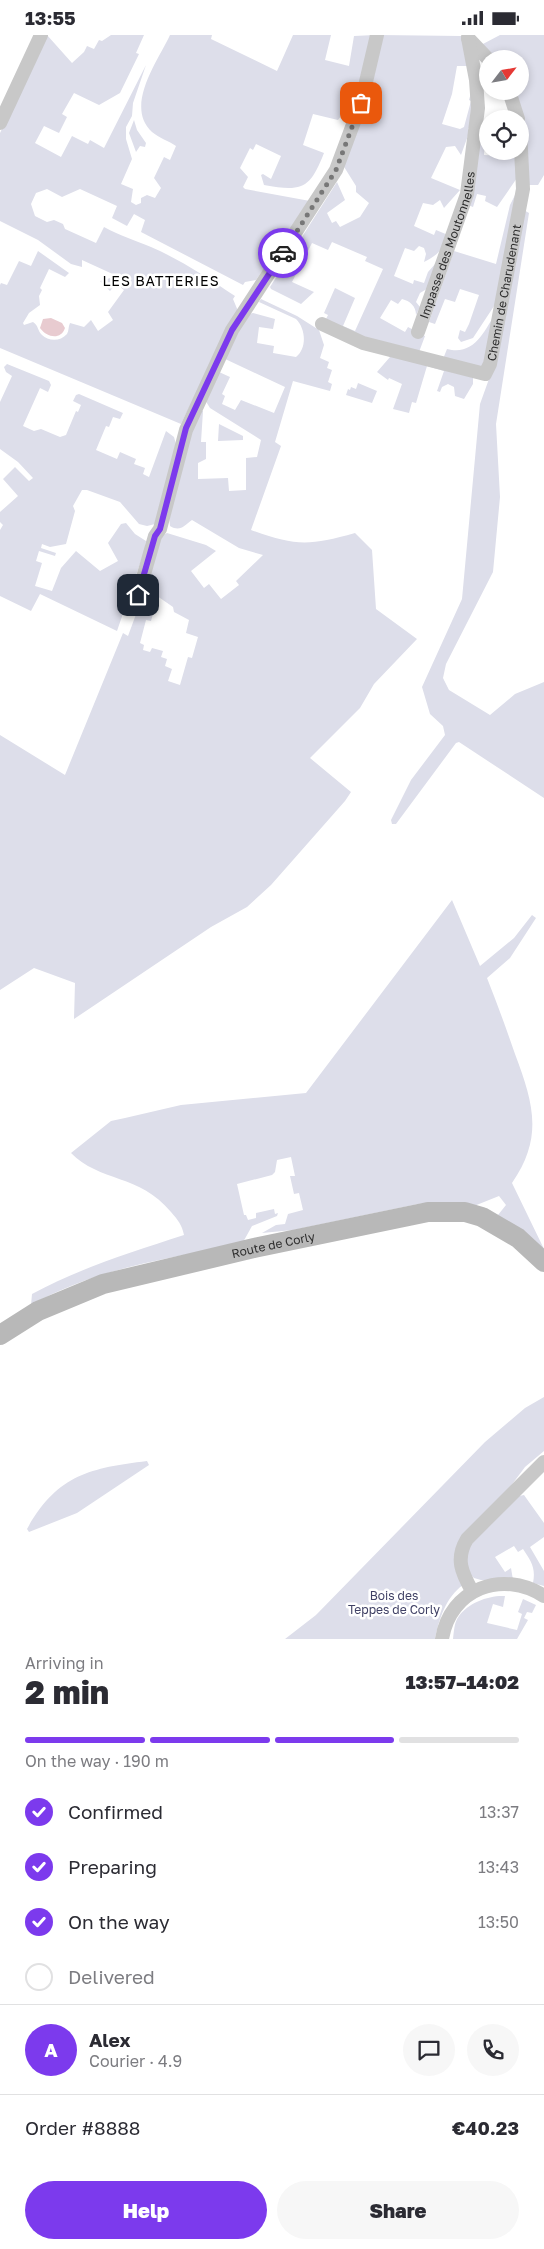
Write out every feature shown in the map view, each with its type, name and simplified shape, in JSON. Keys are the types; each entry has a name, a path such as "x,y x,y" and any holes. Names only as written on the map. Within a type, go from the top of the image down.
{"street":[{"path":"0,123 41,35"},
{"path":"138,595 155,536 160,529 186,428 232,330 336,170 361,103 377,35"},
{"path":"466,36 479,50"},
{"name":"Impasse des Moutonnelles","path":"418,332 467,194 478,107 476,80 466,36"},
{"name":"Chemin de Charudenant","path":"322,325 363,343 485,375 490,363 523,189 522,160"},
{"name":"Route de Corly","path":"0,1335 38,1311 103,1284 254,1248 428,1211 465,1212 482,1217 518,1238 544,1262"},
{"path":"472,1591 461,1569 460,1557 463,1546 467,1539 544,1462"},
{"path":"442,1639 444,1623 450,1612 472,1591 496,1585 508,1585 528,1589 544,1596"}],"green space":[{"path":"47,35 72,63 84,52 87,46 94,49 99,40 102,41 111,35 144,35 136,53 139,54 120,93 99,105 74,93 62,114 67,117 59,133 44,126 35,143 61,157 72,136 88,144 90,140 104,148 146,65 133,103 132,116 126,127 126,139 132,159 121,184 133,189 131,202 136,205 141,203 141,198 147,195 155,198 161,188 154,178 164,157 170,160 176,146 152,132 144,121 141,110 146,83 170,35 212,35 211,39 277,71 293,35 331,35 325,60 349,66 354,36 374,35 360,90 338,120 313,114 303,145 324,153 309,181 303,185 287,188 264,185 261,175 263,174 271,179 281,156 256,144 253,150 250,148 240,168 248,177 243,187 245,189 310,201 256,280 245,282 243,285 141,232 145,220 134,214 127,226 112,218 117,206 80,189 62,197 47,189 36,193 31,204 35,216 47,222 54,220 63,224 65,229 96,243 104,227 173,258 235,296 233,299 238,311 228,327 181,424 0,348 0,285 1,283 7,285 19,261 31,266 38,251 69,273 65,277 49,269 40,288 42,290 39,296 40,305 29,313 23,323 24,325 33,322 47,339 54,340 64,337 68,333 70,323 84,327 91,320 98,331 113,320 108,312 124,290 116,284 110,291 100,281 117,276 82,260 82,267 71,264 38,240 0,221 0,133"},
{"path":"380,35 461,36 468,66 457,66 452,94 442,124 460,129 464,127 472,89 470,127 468,129 470,130 461,155 455,146 446,147 431,178 460,190 444,208 440,200 433,205 423,203 414,226 434,235 436,230 448,235 444,245 433,257 424,262 426,254 424,248 419,246 414,251 405,248 394,276 413,284 414,280 424,283 428,272 436,263 430,287 420,293 416,302 420,307 416,315 412,304 402,299 398,304 391,300 380,318 405,332 408,327 425,336 419,352 379,343 325,321 328,315 324,313 335,288 355,298 343,326 355,331 383,269 365,261 367,257 332,242 328,250 312,243 292,282 314,292 301,304 270,287 337,182 345,200 327,213 332,223 336,221 340,227 360,217 369,203 356,192 356,186 341,162"},
{"path":"500,35 544,35 544,175 538,185 527,185 523,160 529,160 529,110 516,110 514,100 529,100 529,50 486,50 481,45"},
{"path":"134,120 137,130 146,143 145,147 140,146 136,152 129,133"},
{"path":"479,145 479,160 518,160 517,178 497,207 485,201 486,196 477,194 473,207 468,205"},
{"path":"516,193 498,300 473,338 461,342 458,338 460,330 465,332 479,295 460,289 455,302 445,299 435,324 429,322 454,251 496,264 510,205"},
{"path":"522,209 529,213 496,424 500,497 493,572 446,664 443,678 449,690 490,715 515,694 544,682 544,798 459,742 456,743 396,824 392,824 391,820 411,780 445,735 443,726 430,714 422,687 462,599 480,404 494,365"},
{"path":"261,299 297,316 319,330 324,345 320,358 329,362 327,368 332,370 328,382 332,384 330,391 293,381 275,442 281,446 251,530 279,539 302,542 326,540 355,533 372,550 376,609 417,639 374,684 360,708 310,758 351,792 271,885 247,907 211,927 74,1019 75,983 34,968 0,990 0,735 65,775 123,633 128,636 142,598 150,603 154,610 151,621 146,620 140,643 144,645 143,650 150,652 152,648 163,651 161,657 167,659 165,666 172,669 168,681 180,685 188,657 192,658 198,637 186,633 189,620 174,612 173,607 147,589 146,585 161,536 167,533 206,545 216,551 191,571 204,588 209,584 221,599 239,585 236,581 263,555 239,548 192,520 184,526 173,528 170,526 168,506 199,410 203,411 201,442 206,442 206,459 198,463 198,479 228,478 229,491 246,490 246,458 257,457 261,440 210,408 205,400 219,372 230,377 222,394 225,396 222,404 235,410 241,400 274,413 285,387 223,358 249,314 253,313 275,319 273,329 259,327 257,343 274,346 273,353 296,357 300,353 304,338 299,323 296,319 259,302"},
{"path":"497,311 485,366 481,369 443,359 447,349 465,349 478,340"},
{"path":"377,349 458,370 473,378 473,384 464,399 455,396 454,387 448,384 442,387 440,392 437,391 444,371 427,366 416,403 412,402 409,413 393,409 402,384 389,378 388,380 377,372 390,357"},
{"path":"7,364 49,381 51,385 48,392 40,388 23,426 34,431 41,429 60,437 66,435 76,411 78,412 81,405 73,401 76,395 79,394 123,413 120,419 113,417 109,427 106,426 96,450 117,459 120,452 136,459 134,464 145,468 143,474 149,477 166,431 174,437 177,448 159,523 147,526 139,524 120,502 87,490 82,490 73,506 75,511 66,544 50,547 42,544 41,548 56,553 55,556 39,551 36,561 42,563 35,586 52,591 61,568 76,551 100,571 118,561 108,543 121,524 126,523 135,534 146,541 145,549 117,631 40,594 31,611 0,596 0,530 3,525 0,522 0,512 18,496 3,479 15,467 29,481 33,478 18,462 0,449 0,402 12,376 6,372 4,367"},
{"path":"358,383 377,391 372,403 346,395 351,387 356,389"},
{"path":"219,424 243,436 243,440 218,441"},
{"path":"452,900 480,966 514,938 532,915 536,918 510,958 487,978 527,1088 532,1119 532,1135 528,1150 522,1166 512,1183 544,1249 498,1215 506,1205 499,1196 474,1206 437,1202 418,1204 293,1230 262,1233 276,1225 285,1224 288,1214 303,1210 299,1193 294,1194 290,1176 295,1176 291,1157 277,1160 275,1172 272,1175 237,1184 244,1215 246,1215 248,1220 256,1218 256,1213 274,1209 275,1214 278,1213 277,1216 252,1226 242,1244 108,1273 56,1292 31,1305 32,1294 69,1276 106,1261 184,1235 178,1220 159,1200 133,1184 94,1169 71,1153 111,1121 181,1105 306,1093"},
{"name":"Bois des Teppes de Corly","path":"544,1397 544,1451 525,1467 498,1503 471,1527 463,1585 452,1596 444,1609 435,1639 285,1639 316,1615 485,1442 525,1408"},
{"path":"147,1461 149,1465 77,1513 29,1532 27,1529 38,1511 50,1497 77,1477 108,1467"},
{"path":"524,1495 544,1523 544,1537 530,1547 544,1571 544,1586 533,1583 534,1573 530,1561 523,1549 518,1552 514,1546 495,1557 505,1572 511,1568 513,1580 481,1580 474,1578 469,1573 465,1556 471,1543 519,1496"},
{"path":"505,1596 503,1607 493,1604 487,1623 517,1630 522,1614 518,1612 523,1599 536,1605 532,1613 527,1612 524,1618 528,1620 517,1639 453,1639 457,1618 463,1611 486,1598"}],"shaded area":[{"path":"51,318 62,323 65,328 57,336 50,336 40,328 43,319"}],"way so far":[{"path":"283,253 336,170 361,103"}],"district":[{"name":"LES BATTERIES","path":"161,280"}],"route":[{"path":"138,595 152,553 155,536 160,529 186,428 232,330 283,253"}]}
